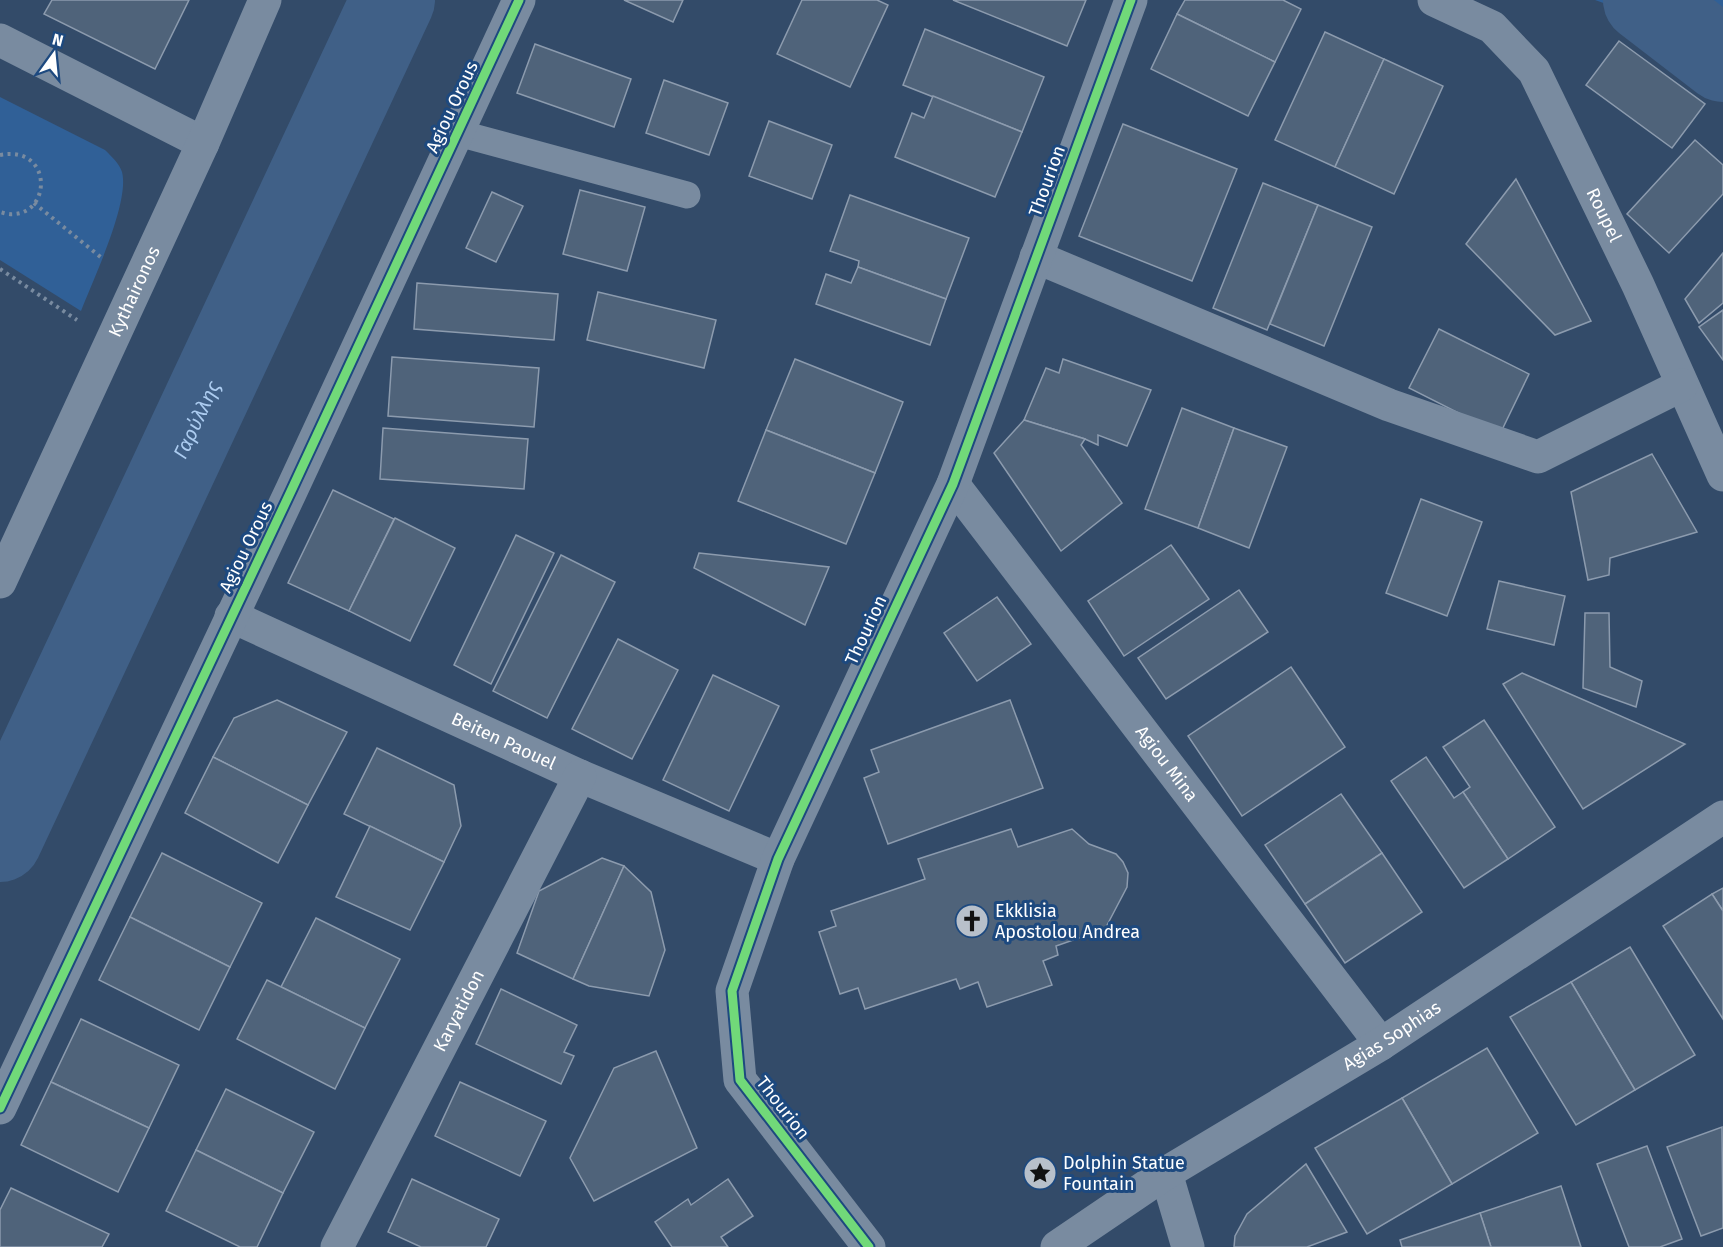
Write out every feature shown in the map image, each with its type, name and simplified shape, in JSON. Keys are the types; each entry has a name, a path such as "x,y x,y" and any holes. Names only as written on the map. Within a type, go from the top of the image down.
{"street":[{"name":"Kythaironos","path":"0,582 265,0"},
{"name":"Agiou Orous","path":"0,1108 519,0"},
{"name":"Thourion","path":"869,1247 740,1080 732,991 778,859 953,484 1131,0"},
{"name":"Roupel","path":"1434,0 1492,27 1534,71 1638,285 1723,475"},
{"path":"0,40 202,142"},
{"path":"1036,257 1389,405 1538,457 1683,384"},
{"name":"Agiou Mina","path":"953,484 1381,1044"},
{"name":"Beiten Paouel","path":"231,616 580,776 778,859"},
{"name":"Karyatidon","path":"337,1247 580,776"},
{"name":"Agias Sophias","path":"1057,1247 1166,1173 1381,1044 1723,817"},
{"path":"1166,1173 1188,1247"}],"lane":[{"path":"458,133 687,195"}],"path":[{"path":"0,155 13,153 26,157 35,165 40,174 41,186 39,197 29,208 15,214 0,212"},
{"path":"34,203 136,286"},
{"path":"0,269 110,343"}],"shaded area":[{"path":"1595,0 1723,0 1723,92 1612,6"},
{"path":"0,97 105,150 122,172 121,202 116,221 81,311 0,260"}],"building":[{"path":"52,0 189,0 155,69 44,14"},
{"path":"624,0 683,0 673,22"},
{"path":"802,0 877,0 888,5 850,87 777,54"},
{"path":"953,0 1086,0 1067,46"},
{"path":"1185,0 1283,0 1301,9 1275,62 1177,14"},
{"path":"1177,14 1275,62 1248,116 1151,69"},
{"path":"925,29 1044,77 1022,132 903,85"},
{"path":"1325,32 1384,59 1335,167 1275,140"},
{"path":"1619,41 1705,104 1672,148 1586,85"},
{"path":"535,44 631,79 614,127 517,93"},
{"path":"1384,59 1443,86 1394,194 1335,167"},
{"path":"664,80 728,103 709,155 646,133"},
{"path":"933,96 1022,132 995,197 895,157 912,113 924,118"},
{"path":"769,121 832,145 812,199 749,176"},
{"path":"1123,124 1237,169 1192,281 1079,236"},
{"path":"1695,140 1723,165 1723,194 1669,253 1627,214"},
{"path":"1516,179 1591,321 1555,335 1466,244"},
{"path":"1263,183 1318,205 1267,330 1213,308"},
{"path":"580,190 645,207 627,271 563,254"},
{"path":"492,192 523,206 496,262 466,248"},
{"path":"850,195 969,238 946,299 858,267 859,261 830,251"},
{"path":"1318,205 1372,227 1324,346 1270,324"},
{"path":"1723,253 1723,303 1699,323 1685,299"},
{"path":"858,267 946,299 930,345 816,304 826,274 851,283"},
{"path":"417,283 558,294 554,340 414,329"},
{"path":"598,292 716,320 704,368 587,340"},
{"path":"1723,310 1723,360 1699,327"},
{"path":"1439,329 1529,374 1500,434 1409,388"},
{"path":"392,357 539,368 534,427 388,416"},
{"path":"795,359 903,402 875,473 766,430"},
{"path":"1063,359 1151,390 1127,446 1098,435 1098,445 1024,420 1046,368 1059,373"},
{"path":"1182,408 1234,428 1198,528 1145,509"},
{"path":"1024,420 1085,439 1081,445 1122,503 1061,551 994,453"},
{"path":"383,428 528,439 524,489 380,479"},
{"path":"1234,428 1287,447 1249,548 1198,528"},
{"path":"766,430 875,473 846,544 738,501"},
{"path":"1652,454 1697,532 1610,558 1609,575 1588,580 1571,492"},
{"path":"333,490 394,519 349,611 288,583"},
{"path":"1421,499 1482,522 1447,616 1386,593"},
{"path":"395,518 455,548 410,641 349,611"},
{"path":"516,535 554,553 491,684 454,665"},
{"path":"1171,545 1209,599 1124,656 1088,601"},
{"path":"699,553 829,567 805,625 694,568"},
{"path":"561,555 615,582 547,718 493,691"},
{"path":"1499,581 1565,596 1554,645 1487,629"},
{"path":"1239,590 1268,632 1166,699 1138,658"},
{"path":"997,597 1031,644 977,681 944,633"},
{"path":"1585,613 1609,613 1610,667 1642,681 1636,707 1583,688"},
{"path":"618,639 678,670 632,759 572,729"},
{"path":"1291,667 1345,747 1242,816 1188,736"},
{"path":"1522,673 1685,744 1583,809 1503,684"},
{"path":"713,675 779,706 729,811 663,780"},
{"path":"277,700 347,732 308,805 213,757 234,718"},
{"path":"1010,700 1043,788 888,844 864,778 879,772 871,750"},
{"path":"1484,720 1555,827 1508,859 1463,792 1470,787 1443,747"},
{"path":"377,748 454,785 461,826 444,862 344,814"},
{"path":"213,757 308,805 278,863 185,813"},
{"path":"1426,757 1454,798 1463,792 1508,859 1464,888 1391,781"},
{"path":"1341,794 1382,853 1305,904 1265,845"},
{"path":"370,826 444,862 410,930 336,897"},
{"name":"Ekklisia Apostolou Andrea","path":"1011,829 1018,847 1072,829 1089,844 1116,854 1128,873 1127,887 1105,929 1056,946 1058,955 1043,961 1052,985 987,1007 978,982 960,989 956,979 865,1009 858,988 840,994 819,932 836,926 831,911 925,879 918,859"},
{"path":"162,853 262,903 230,967 130,917"},
{"path":"1382,853 1422,912 1345,963 1305,904"},
{"path":"602,858 624,866 573,979 517,953 539,891"},
{"path":"624,866 651,892 665,950 649,996 589,986 573,979"},
{"path":"1723,888 1723,911 1712,894"},
{"path":"1712,894 1723,911 1723,1019 1663,926"},
{"path":"130,917 230,967 199,1030 99,980"},
{"path":"316,918 400,959 365,1028 281,987"},
{"path":"1630,947 1695,1055 1635,1090 1571,982"},
{"path":"267,980 365,1028 335,1089 237,1039"},
{"path":"1571,982 1635,1090 1576,1125 1510,1017"},
{"path":"501,989 577,1025 564,1052 574,1056 561,1084 476,1044"},
{"path":"81,1019 179,1065 149,1128 51,1082"},
{"path":"1487,1048 1538,1133 1452,1184 1402,1098"},
{"path":"656,1051 697,1148 594,1201 570,1158 614,1068"},
{"path":"51,1082 149,1128 118,1192 21,1145"},
{"path":"460,1082 546,1121 520,1176 435,1136"},
{"path":"226,1089 314,1132 283,1193 196,1150"},
{"path":"1402,1098 1452,1184 1367,1234 1315,1148"},
{"path":"1722,1127 1723,1228 1701,1236 1667,1147"},
{"path":"1647,1146 1682,1239 1660,1247 1629,1247 1597,1164"},
{"path":"196,1150 283,1193 257,1247 240,1247 166,1211"},
{"path":"1306,1164 1347,1232 1307,1247 1234,1247 1235,1236 1247,1214"},
{"path":"412,1179 499,1219 486,1247 421,1247 388,1232"},
{"path":"728,1179 753,1216 721,1237 728,1247 672,1247 655,1222 688,1199 691,1205"},
{"path":"1561,1186 1581,1247 1491,1247 1480,1213"},
{"path":"11,1188 109,1234 102,1247 0,1247 0,1210"},
{"path":"1480,1213 1491,1247 1402,1247 1400,1240"}],"waterway":[{"name":"Γαρύλλης","path":"0,840 393,0"},
{"name":"Γαρύλλης","path":"1645,0 1723,60"}],"cycle path":[{"path":"0,1108 292,489 519,0"},
{"path":"869,1247 740,1080 732,991 778,859 953,484 1131,0"}],"place":[{"name":"Ekklisia Apostolou Andrea","path":"972,921"},
{"name":"Dolphin Statue Fountain","path":"1040,1173"}]}
